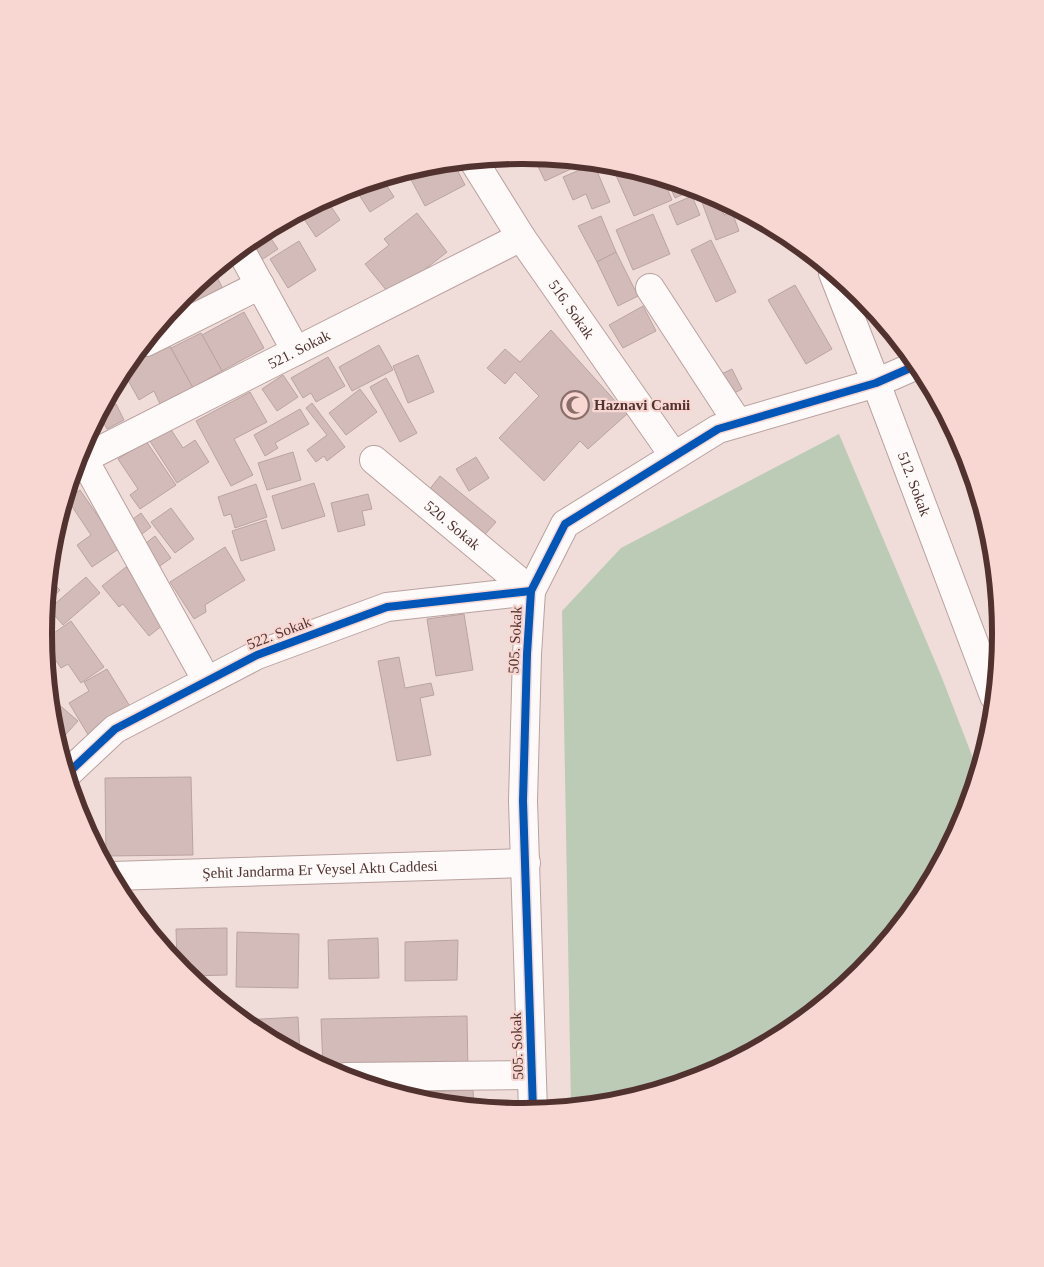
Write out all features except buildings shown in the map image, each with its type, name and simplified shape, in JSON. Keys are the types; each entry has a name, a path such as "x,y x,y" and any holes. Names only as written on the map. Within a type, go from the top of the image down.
{"street":[{"name":"516. Sokak","path":"476,166 522,237 674,456"},
{"name":"521. Sokak","path":"87,456 522,237"},
{"path":"244,256 296,351"},
{"path":"160,335 260,285"},
{"name":"512. Sokak","path":"839,287 988,681"},
{"path":"650,288 738,423"},
{"name":"505. Sokak","path":"533,1103 523,801 527,654 531,591 565,524 718,429 876,383 909,369"},
{"name":"520. Sokak","path":"374,460 531,591"},
{"path":"83,466 207,681"},
{"name":"522. Sokak","path":"72,769 115,729 256,655 388,607 531,591"},
{"name":"Şehit Jandarma Er Veysel Aktı Caddesi","path":"120,876 526,863"},
{"path":"368,1077 531,1076"}],"green space":[{"path":"839,434 942,678 974,761 956,813 929,868 875,943 832,986 783,1024 730,1055 673,1078 644,1087 614,1094 571,1100 562,611 621,548"}],"cycle path":[{"path":"533,1103 523,801 527,654 531,591 565,524 718,429 876,383 909,369"},
{"path":"72,769 115,729 257,655 387,607 531,591"}],"place":[{"name":"Haznavi Camii","path":"575,405"}]}
